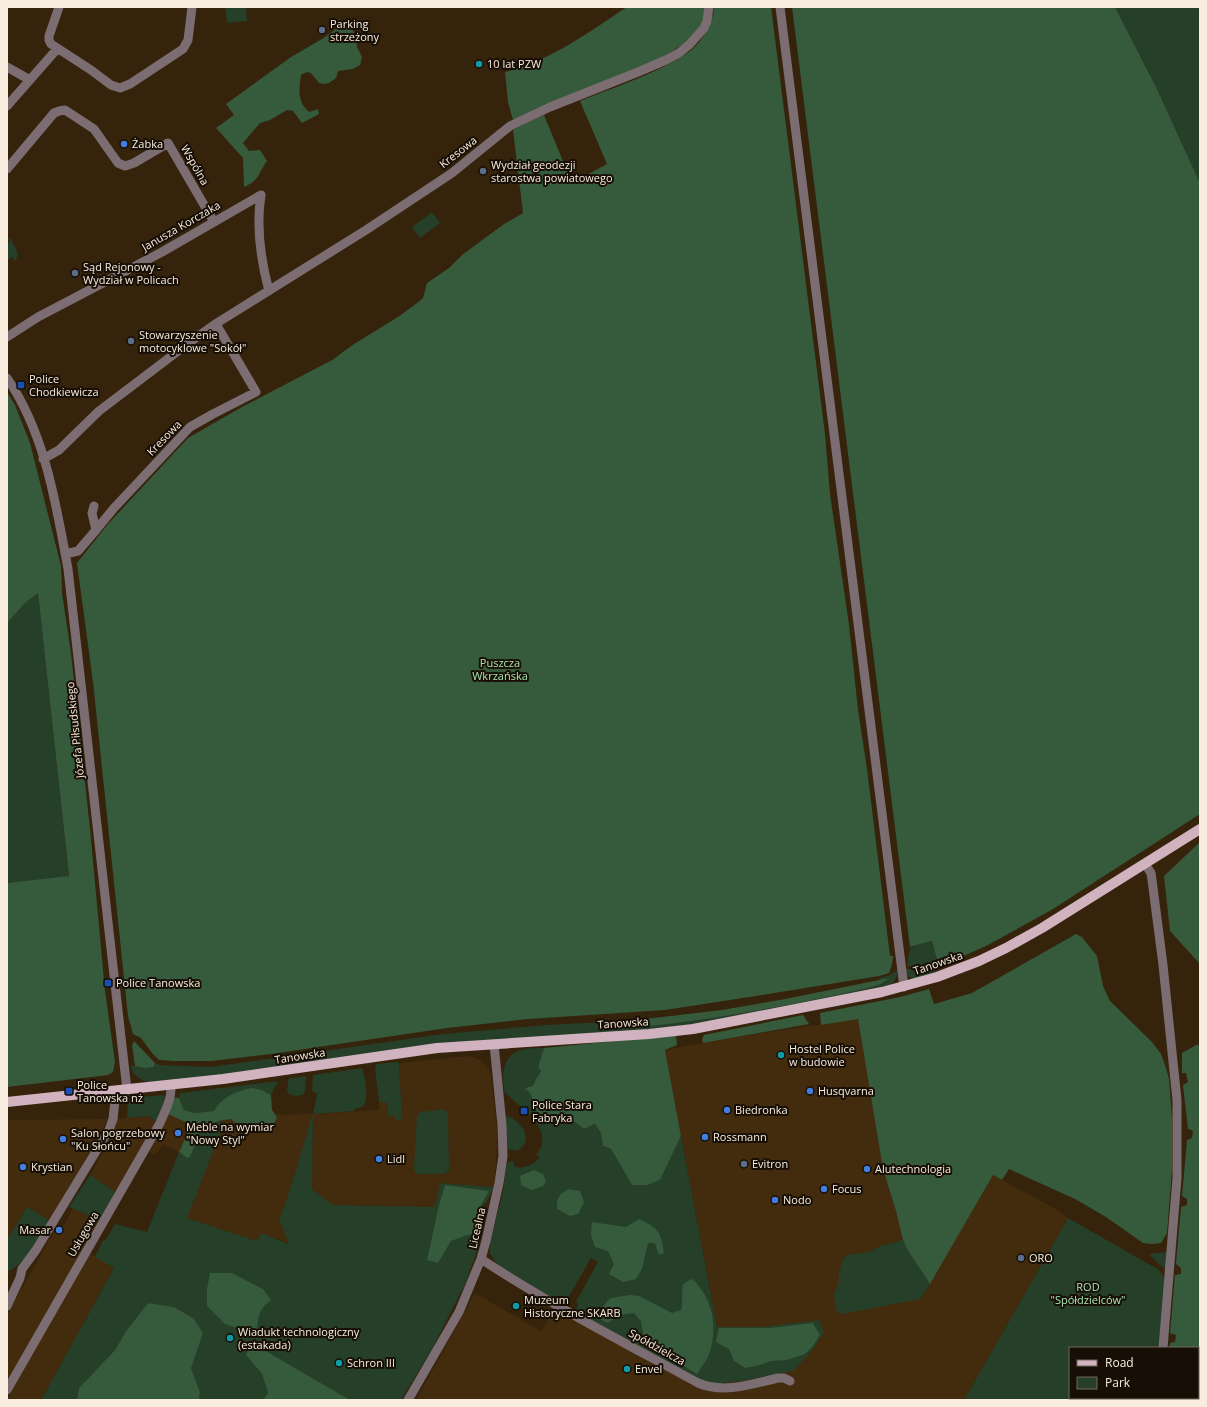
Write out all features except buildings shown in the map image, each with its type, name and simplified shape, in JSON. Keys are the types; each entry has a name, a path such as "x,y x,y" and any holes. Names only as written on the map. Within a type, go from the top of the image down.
{"main road":[{"name":"Tanowska","path":"7,1102 223,1079 416,1051 494,1044 649,1034 693,1029 904,987 955,971 999,951 1042,928 1200,829"}],"street":[{"path":"59,7 50,30 49,40 51,44 116,88 122,88 183,49 188,40 192,7"},
{"name":"Kresowa","path":"43,459 59,450 99,411 140,379 216,324 366,230 452,173 510,126 550,107 645,69 679,53 690,44 704,28 709,13 709,7"},
{"path":"780,7 904,987"},
{"path":"7,106 57,49"},
{"path":"7,67 30,80"},
{"name":"Wspólna","path":"7,169 54,113 65,110 94,129 118,163 125,166 134,163 168,143 214,222"},
{"name":"Janusza Korczaka","path":"7,337 38,317 166,250 261,195 260,228 264,266 269,292"},
{"name":"Kresowa","path":"65,554 78,551 114,508 190,427 256,392 216,324"},
{"name":"Józefa Piłsudskiego","path":"7,378 19,396 29,418 43,459 65,554 76,633 128,1090"},
{"path":"94,506 92,513 96,530"},
{"path":"1145,864 1151,873 1152,880 1178,1100 1177,1178 1163,1347"},
{"name":"Licealna","path":"408,1400 459,1312 481,1260 499,1183 503,1156 502,1125 494,1044"},
{"name":"Usługowa","path":"7,1390 125,1186 160,1122 168,1103 171,1085"},
{"path":"7,1306 20,1278 22,1269 36,1250 109,1130 116,1091"},
{"name":"Spółdzielcza","path":"481,1260 587,1322 698,1383 708,1387 732,1388 778,1378 784,1378 790,1381"}],"shaded area":[{"path":"858,1019 883,1169 903,1240 930,1283 993,1175 1058,1210 1068,1218 964,1400 416,1400 475,1293 541,1331 559,1301 696,1379 762,1327 717,1327 665,1050 748,1035"},
{"path":"469,1056 480,1060 489,1069 491,1076 497,1128 494,1187 440,1183 435,1207 333,1205 312,1189 313,1116 285,1205 279,1219 290,1244 261,1233 257,1242 186,1218 224,1115 313,1114 379,1110 379,1102 401,1101 399,1063"},
{"path":"166,1113 191,1125 179,1152 163,1144 155,1155 146,1150"},
{"path":"148,1116 156,1121 117,1193 90,1175 109,1142 117,1119"},
{"path":"108,1119 50,1221 27,1207 7,1240 7,1120"},
{"path":"73,1208 100,1220 7,1381 7,1314 54,1232 59,1234"},
{"path":"89,1253 114,1268 41,1400 7,1400"}],"green space":[{"path":"225,7 246,7 247,21 228,23"},
{"path":"627,7 704,7 704,15 701,25 688,41 663,57 513,120 508,102 505,72 538,61 569,45"},
{"name":"Puszcza Wkrzańska","path":"714,7 771,7 825,434 830,494 849,625 858,710 867,769 890,956 893,956 889,973 879,976 665,1010 528,1019 447,1028 271,1054 211,1061 159,1060 141,1038 133,1034 128,1016 93,682 77,563 108,524 188,438 242,407 334,359 356,343 413,307 423,298 427,283 449,268 462,255 504,224 523,213 513,130 544,115 572,183 607,164 580,101 650,73 690,51 703,37 710,25"},
{"path":"792,7 1115,7 1157,89 1200,183 1200,814 1053,909 988,945 939,967 932,941 910,947"},
{"path":"1115,7 1198,7 1200,12 1200,183 1157,89"},
{"path":"347,21 355,34 357,47 362,57 360,65 353,69 338,71 336,78 325,84 319,83 311,73 307,72 301,75 299,90 302,104 309,112 318,109 319,114 302,123 293,111 287,110 270,120 260,123 243,143 249,151 260,150 267,161 256,179 244,187 243,158 216,128 234,115 226,104 291,57 322,39"},
{"path":"432,212 440,223 420,238 412,227"},
{"path":"8,238 10,238 17,252 17,258 15,261 12,257 7,260 7,245 10,242"},
{"path":"7,392 15,405 30,443 61,566 62,593 71,653 90,829 105,991 115,1062 113,1072 108,1075 7,1087 7,883 69,876 38,593 26,602 7,623"},
{"path":"38,593 69,877 7,883 7,623 26,602"},
{"path":"1200,842 1200,964 1170,931 1164,876"},
{"path":"1076,934 1082,937 1097,956 1103,986 1110,1001 1152,1042 1161,1054 1165,1065 1169,1079 1172,1118 1172,1170 1167,1233 1161,1243 1143,1243 1106,1217 1075,1199 1009,1169 1002,1180 993,1175 930,1284 907,1249 903,1240 883,1169 858,1019 821,1025 820,1013 900,997 929,989 934,1004 972,993"},
{"path":"932,941 939,967 931,969 907,966 910,948"},
{"path":"904,969 935,971 936,974 915,980 907,976"},
{"path":"898,970 897,976 892,985 716,1022 152,1083 138,1078 130,1066 154,1067 155,1063 160,1065 211,1067 443,1034 546,1025 628,1021 624,1024 733,1015 795,1004 879,985 888,980 879,980 879,978 888,976"},
{"path":"889,979 879,985 810,1001 679,1023 624,1027 624,1024 628,1021 722,1010"},
{"path":"803,1015 809,1024 703,1043 702,1039 704,1035"},
{"path":"676,1035 677,1045 665,1050 681,1136 660,1180 647,1185 632,1185 611,1149 603,1146 601,1133 595,1124 584,1129 564,1116 554,1116 540,1120 530,1093 525,1088 533,1086 541,1071 538,1067 544,1048"},
{"path":"134,1041 155,1063 154,1067 145,1068 135,1066 132,1045"},
{"path":"1198,1044 1200,1049 1200,1400 1157,1400 1199,1399 1199,1347 1169,1347 1170,1343 1175,1342 1176,1335 1170,1333 1175,1275 1181,1274 1181,1268 1176,1264 1181,1207 1187,1205 1187,1199 1182,1196 1187,1140 1192,1138 1193,1132 1192,1130 1188,1129 1183,1085 1188,1082 1186,1073 1182,1073 1182,1053"},
{"path":"544,1048 538,1067 541,1071 530,1093 540,1120 559,1116 564,1117 572,1120 584,1129 595,1124 601,1133 603,1146 611,1149 632,1185 660,1180 681,1136 717,1327 762,1327 819,1320 824,1332 811,1352 793,1371 719,1384 696,1379 575,1311 579,1304 576,1302 598,1262 591,1258 568,1298 565,1296 561,1302 505,1272 496,1263 490,1253 490,1242 503,1192 506,1166 509,1162 513,1161 515,1167 526,1167 535,1162 540,1157 536,1155 542,1142 540,1130 535,1121 536,1120 505,1093 503,1080 504,1067 510,1057 521,1050"},
{"path":"398,1062 402,1120 395,1120 395,1115 388,1116 388,1103 379,1102 375,1068 377,1064"},
{"path":"362,1068 365,1082 366,1100 362,1107 354,1111 313,1114 317,1094 312,1091 313,1075"},
{"path":"306,1076 305,1092 303,1095 295,1096 289,1094 287,1090 289,1078"},
{"path":"278,1081 271,1095 262,1090 215,1111 195,1113 184,1110 179,1098 180,1093"},
{"path":"251,1088 262,1090 271,1095 272,1110 277,1117 274,1125 251,1127 240,1125 231,1119 219,1121 202,1127 190,1157 187,1158 179,1152 191,1125 166,1113 174,1097 179,1098 184,1110 195,1113 214,1111 225,1098"},
{"path":"164,1095 165,1104 156,1121 148,1116 127,1118 128,1098"},
{"path":"445,1109 448,1115 449,1170 444,1174 416,1174 414,1169 417,1116 421,1112"},
{"path":"313,1114 312,1189 333,1205 435,1207 440,1183 494,1187 487,1201 482,1207 481,1236 465,1284 432,1349 401,1400 350,1400 259,1347 246,1355 262,1374 268,1393 263,1400 199,1400 200,1392 191,1368 193,1318 174,1307 148,1303 126,1331 115,1350 79,1388 77,1400 41,1400 114,1268 95,1257 103,1240 105,1241 115,1224 147,1232 179,1152 187,1158 202,1127 219,1121 224,1124 187,1218 257,1241 261,1233 289,1244 279,1219 285,1205"},
{"path":"508,1116 520,1125 526,1135 525,1144 517,1150 509,1149 506,1146 505,1120"},
{"path":"534,1170 543,1174 546,1181 543,1186 532,1190 521,1185 520,1176"},
{"path":"90,1175 117,1193 100,1220 69,1207"},
{"path":"445,1185 489,1191 481,1205 476,1233 451,1241 438,1263 427,1260"},
{"path":"568,1189 580,1191 584,1202 578,1214 570,1216 557,1209 559,1197"},
{"path":"27,1207 50,1221 25,1258 13,1269 7,1271 7,1240"},
{"name":"ROD \"Spółdzielców\"","path":"1068,1218 1159,1270 1165,1279 1159,1347 1069,1347 1069,1399 1142,1400 964,1400"},
{"path":"639,1219 651,1225 658,1232 662,1240 664,1253 659,1255 655,1243 648,1243 642,1269 636,1279 623,1282 609,1274 614,1264 608,1251 595,1247 591,1235 592,1222 626,1227"},
{"path":"903,1240 907,1249 930,1284 920,1299 842,1314 836,1310 834,1295 839,1281 839,1271 845,1255 869,1252 878,1247"},
{"path":"1168,1252 1166,1269 1149,1254"},
{"path":"210,1273 232,1273 263,1289 271,1300 263,1308 259,1316 257,1335 225,1324 207,1306 207,1289"},
{"path":"691,1279 698,1284 707,1299 713,1323 713,1339 709,1355 697,1374 653,1347 643,1334 641,1321 634,1313 620,1315 608,1323 600,1319 598,1313 610,1298 630,1295 639,1296 672,1313 681,1310 683,1284"},
{"path":"148,1303 174,1307 193,1318 203,1333 191,1368 200,1392 199,1400 77,1400 79,1388 115,1350 126,1331"},
{"path":"813,1323 820,1335 813,1346 805,1354 787,1360 771,1361 757,1366 745,1368 734,1361 729,1349 716,1342 719,1328 770,1328"},
{"path":"250,1347 259,1347 350,1400 263,1400 268,1393 262,1374 246,1355"}],"place":[{"name":"Parking strzeżony","path":"322,30"},
{"name":"10 lat PZW","path":"479,64"},
{"name":"Żabka","path":"124,144"},
{"name":"Wydział geodezji starostwa powiatowego","path":"483,171"},
{"name":"Sąd Rejonowy - Wydział w Policach","path":"75,273"},
{"name":"Stowarzyszenie motocyklowe \"Sokół\"","path":"131,341"},
{"name":"Police Chodkiewicza","path":"21,385"},
{"name":"Police Tanowska","path":"108,983"},
{"name":"Hostel Police w budowie","path":"781,1055"},
{"name":"Police Tanowska nż","path":"69,1091"},
{"name":"Husqvarna","path":"810,1091"},
{"name":"Biedronka","path":"727,1110"},
{"name":"Police Stara Fabryka","path":"524,1111"},
{"name":"Meble na wymiar \"Nowy Styl\"","path":"178,1133"},
{"name":"Rossmann","path":"705,1137"},
{"name":"Salon pogrzebowy \"Ku Słońcu\"","path":"63,1139"},
{"name":"Lidl","path":"379,1159"},
{"name":"Evitron","path":"744,1164"},
{"name":"Krystian","path":"23,1167"},
{"name":"Alutechnologia","path":"867,1169"},
{"name":"Focus","path":"824,1189"},
{"name":"Nodo","path":"775,1200"},
{"name":"Masar","path":"59,1230"},
{"name":"ORO","path":"1021,1258"},
{"name":"Muzeum Historyczne SKARB","path":"516,1306"},
{"name":"Wiadukt technologiczny (estakada)","path":"230,1338"},
{"name":"Schron III","path":"339,1363"},
{"name":"Envel","path":"627,1369"}]}
